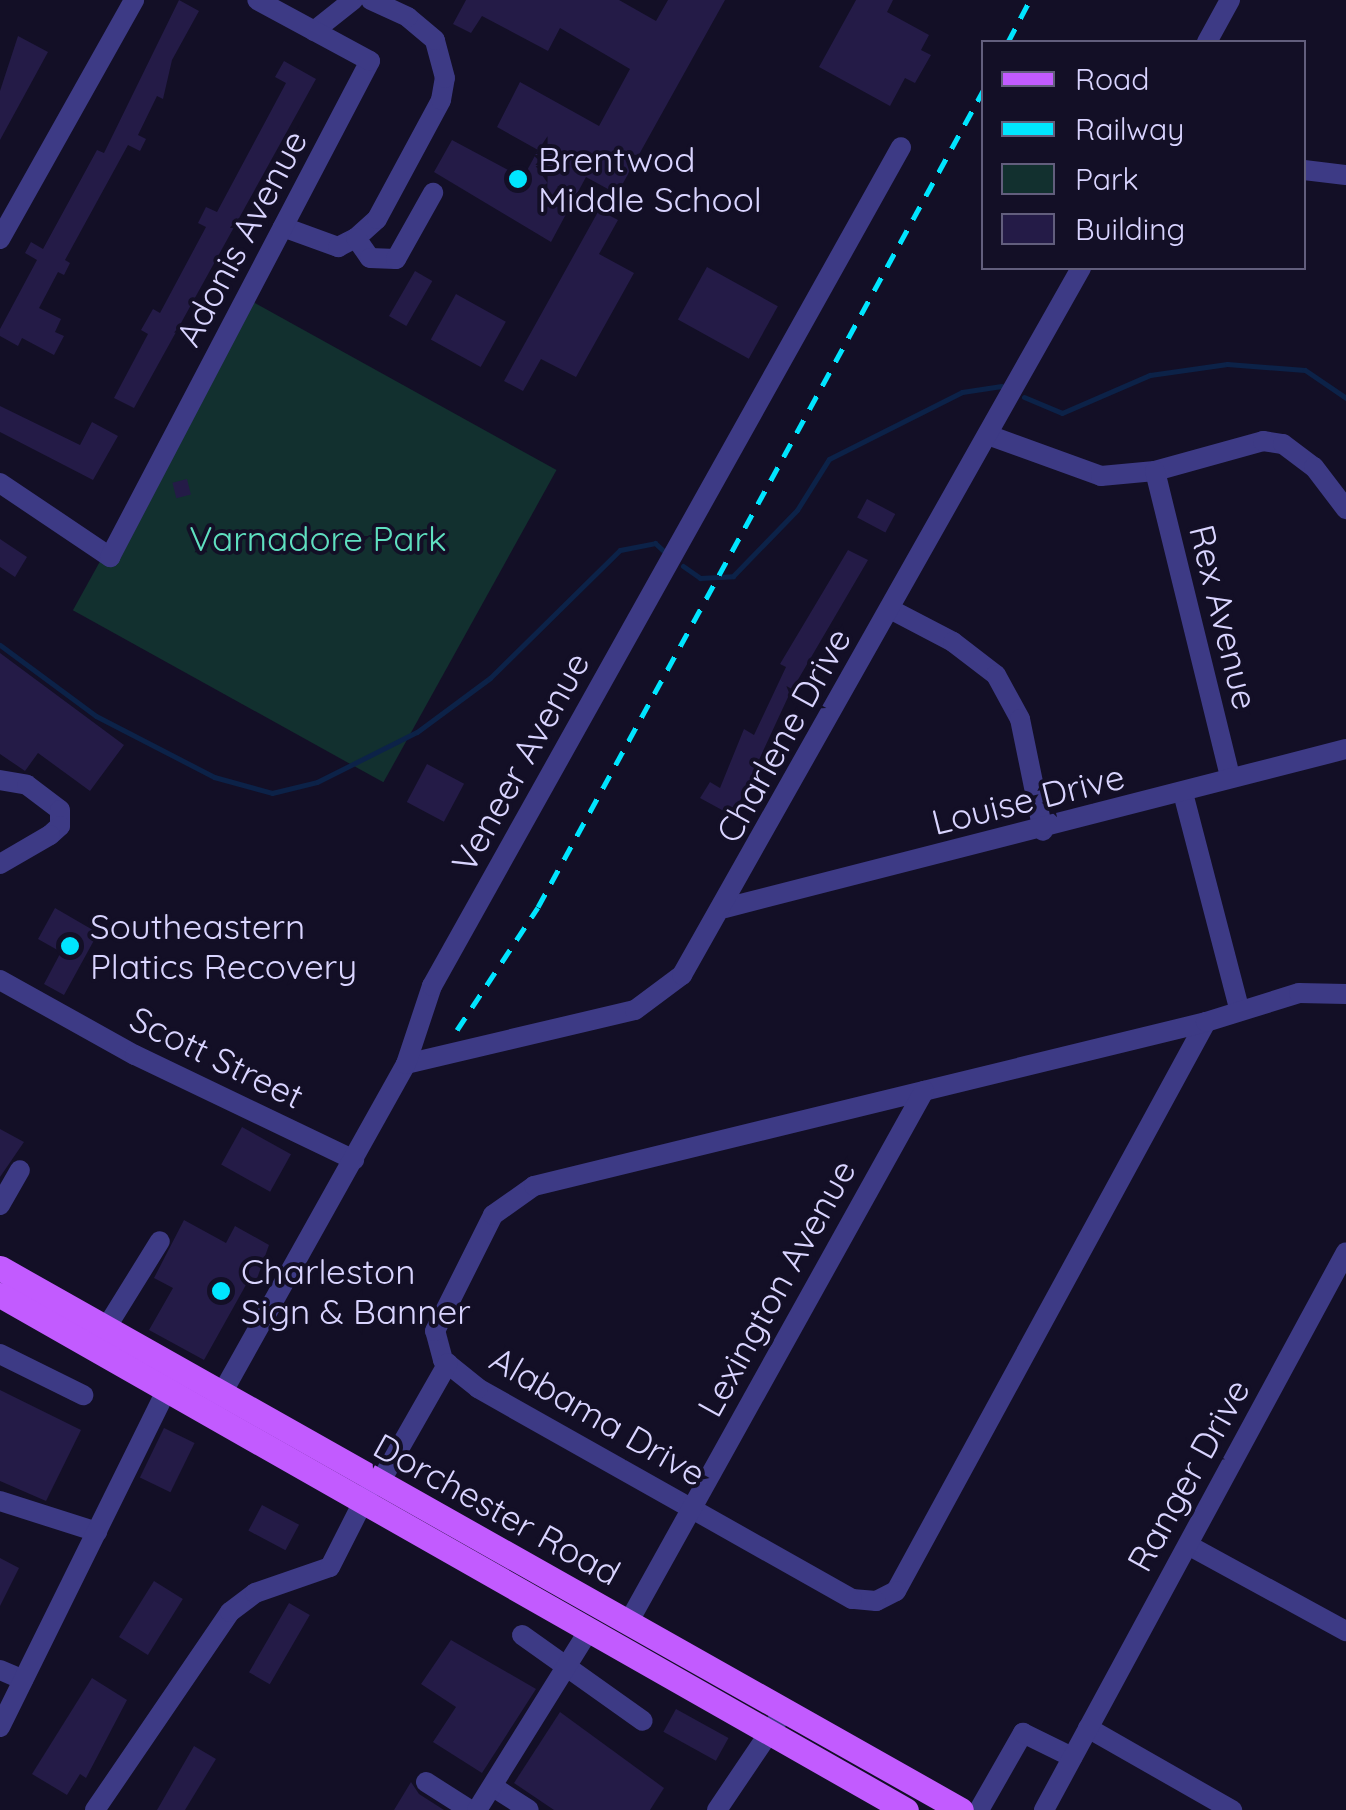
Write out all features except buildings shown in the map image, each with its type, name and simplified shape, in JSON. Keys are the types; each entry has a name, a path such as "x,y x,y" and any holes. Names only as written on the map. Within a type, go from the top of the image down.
{"main road":[{"name":"Dorchester Road","path":"0,1268 106,1328 172,1379"},
{"name":"Dorchester Road","path":"0,1295 172,1379 628,1623 906,1810"},
{"name":"Dorchester Road","path":"372,1489 589,1630 961,1810"}],"street":[{"path":"0,240 134,0"},
{"name":"Adonis Avenue","path":"0,482 110,558 370,60 257,0"},
{"path":"314,31 352,0"},
{"path":"283,227 338,247 356,238 377,219 440,100 445,78 435,40 408,17 371,0"},
{"path":"1208,40 1230,0"},
{"name":"Veneer Avenue","path":"215,1404 406,1064 432,986 901,148"},
{"path":"1306,170 1346,175"},
{"path":"356,238 370,258 396,260 433,193"},
{"name":"Charlene Drive","path":"406,1064 634,1010 682,975 725,908 1080,270"},
{"path":"988,434 1072,470 1101,476 1155,472 1205,454 1283,444 1314,467 1346,509"},
{"name":"Rex Avenue","path":"1155,472 1230,778"},
{"path":"890,609 953,642 996,675 1020,719 1044,831"},
{"name":"Louise Drive","path":"725,908 1044,831 1346,748"},
{"path":"0,780 26,785 60,810 60,826 0,864"},
{"path":"1183,793 1239,1008"},
{"name":"Scott Street","path":"0,980 134,1055 354,1160"},
{"name":"Alabama Drive","path":"1206,1022 896,1591 876,1600 852,1599 478,1388 448,1363 435,1331 493,1216 510,1199 534,1186 1206,1022 1239,1008 1299,993 1346,994"},
{"name":"Lexington Avenue","path":"628,1623 924,1090"},
{"path":"0,1205 20,1170"},
{"path":"106,1328 160,1242"},
{"name":"Ranger Drive","path":"1044,1810 1346,1252"},
{"path":"0,1354 83,1395"},
{"path":"95,1810 245,1598 330,1567 448,1363"},
{"path":"0,1727 172,1379"},
{"path":"0,1501 97,1532"},
{"path":"1188,1545 1346,1632"},
{"path":"426,1782 474,1810 495,1788 589,1630"},
{"path":"522,1635 644,1721"},
{"path":"0,1670 24,1680"},
{"path":"717,1810 776,1722"},
{"path":"1088,1728 1232,1810"},
{"path":"979,1810 1024,1734 1072,1757"},
{"path":"734,1810 735,1784"},
{"path":"495,1788 529,1810"}],"green space":[{"name":"Varnadore Park","path":"246,298 556,470 383,782 73,610"}],"waterway":[{"path":"1024,397 1062,413 1150,375 1227,364 1305,370 1346,398"},
{"path":"683,566 700,578 733,576 797,510 829,459 962,392 1002,386"},
{"path":"0,645 96,716 214,777 272,793 317,782 417,732 490,678 620,550 655,543 667,554"}],"railway":[{"path":"1009,40 1030,0"},
{"path":"457,1030 538,907 981,95"}],"place":[{"name":"Brentwod Middle School","path":"518,179"},
{"name":"Southeastern Platics Recovery","path":"70,946"},
{"name":"Charleston Sign & Banner","path":"221,1291"}]}
